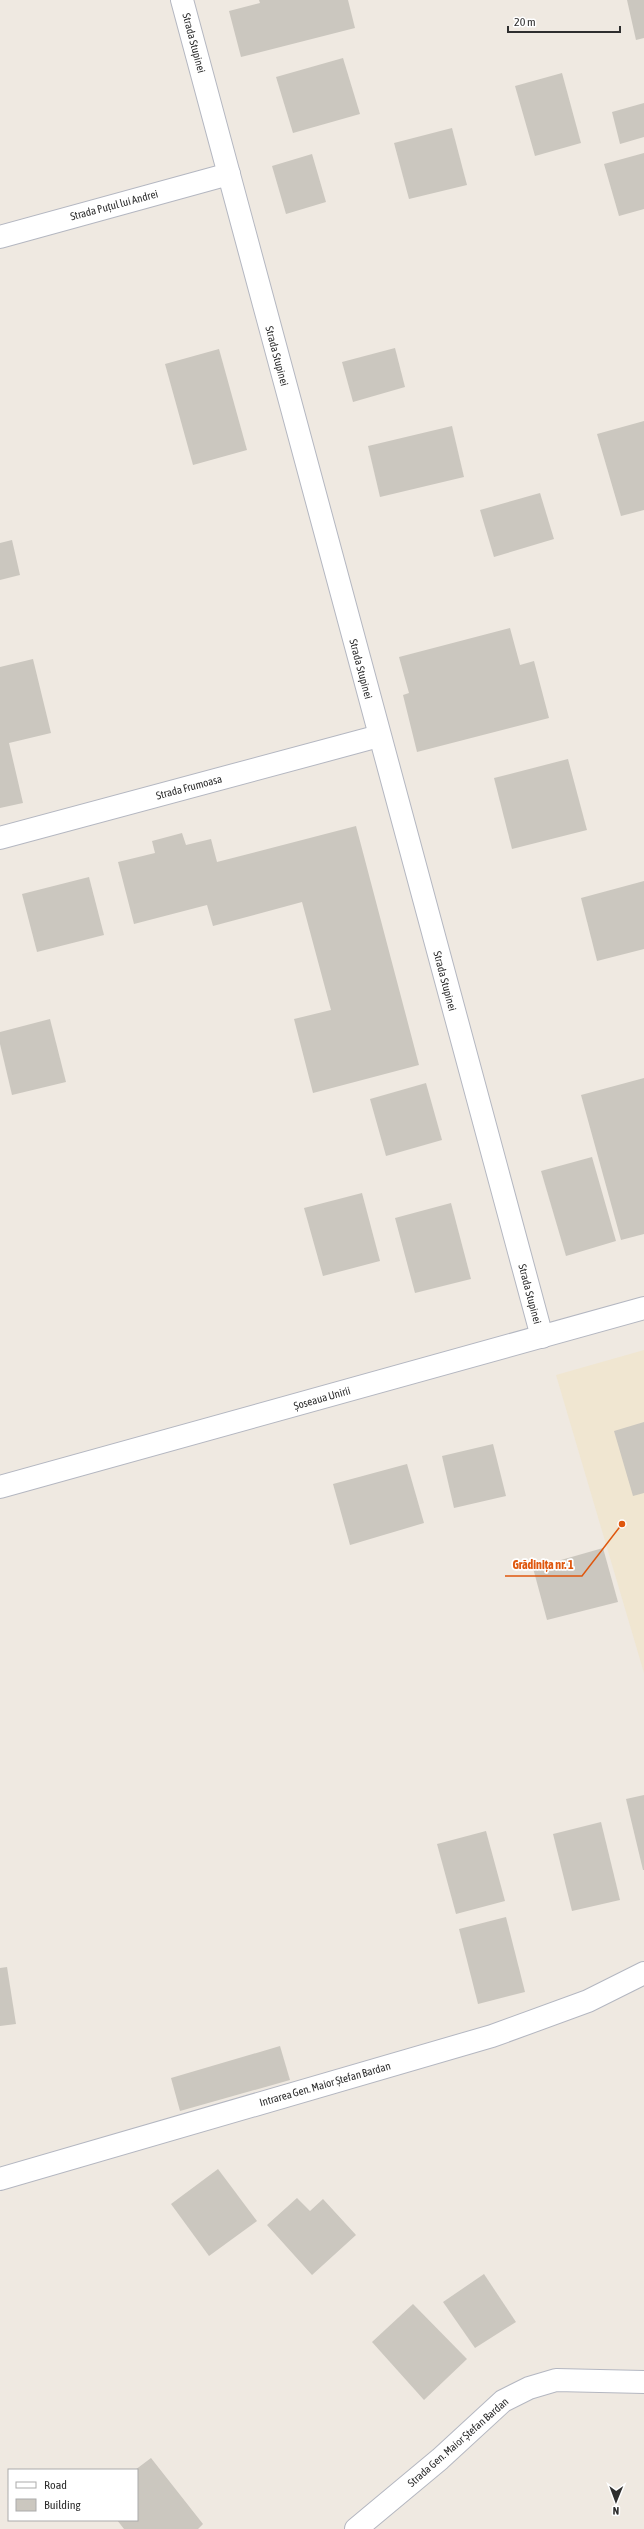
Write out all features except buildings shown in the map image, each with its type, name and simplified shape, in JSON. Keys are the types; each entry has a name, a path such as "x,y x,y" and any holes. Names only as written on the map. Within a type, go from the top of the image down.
{"street":[{"name":"Strada Stupinei","path":"182,0 542,1337"},
{"name":"Strada Puțul lui Andrei","path":"0,237 229,174"},
{"name":"Strada Frumoasa","path":"0,838 379,736"},
{"name":"Șoseaua Unirii","path":"0,1487 644,1308"},
{"name":"Intrarea Gen. Maior Ștefan Bardan","path":"0,2178 492,2036 588,2001 644,1973"},
{"name":"Strada Gen. Maior Ștefan Bardan","path":"356,2529 440,2459 503,2401 529,2388 556,2380 644,2382"}],"shaded area":[{"path":"644,1350 644,1673 556,1375"}],"place":[{"name":"Grădinița nr. 1","path":"622,1524"}]}
